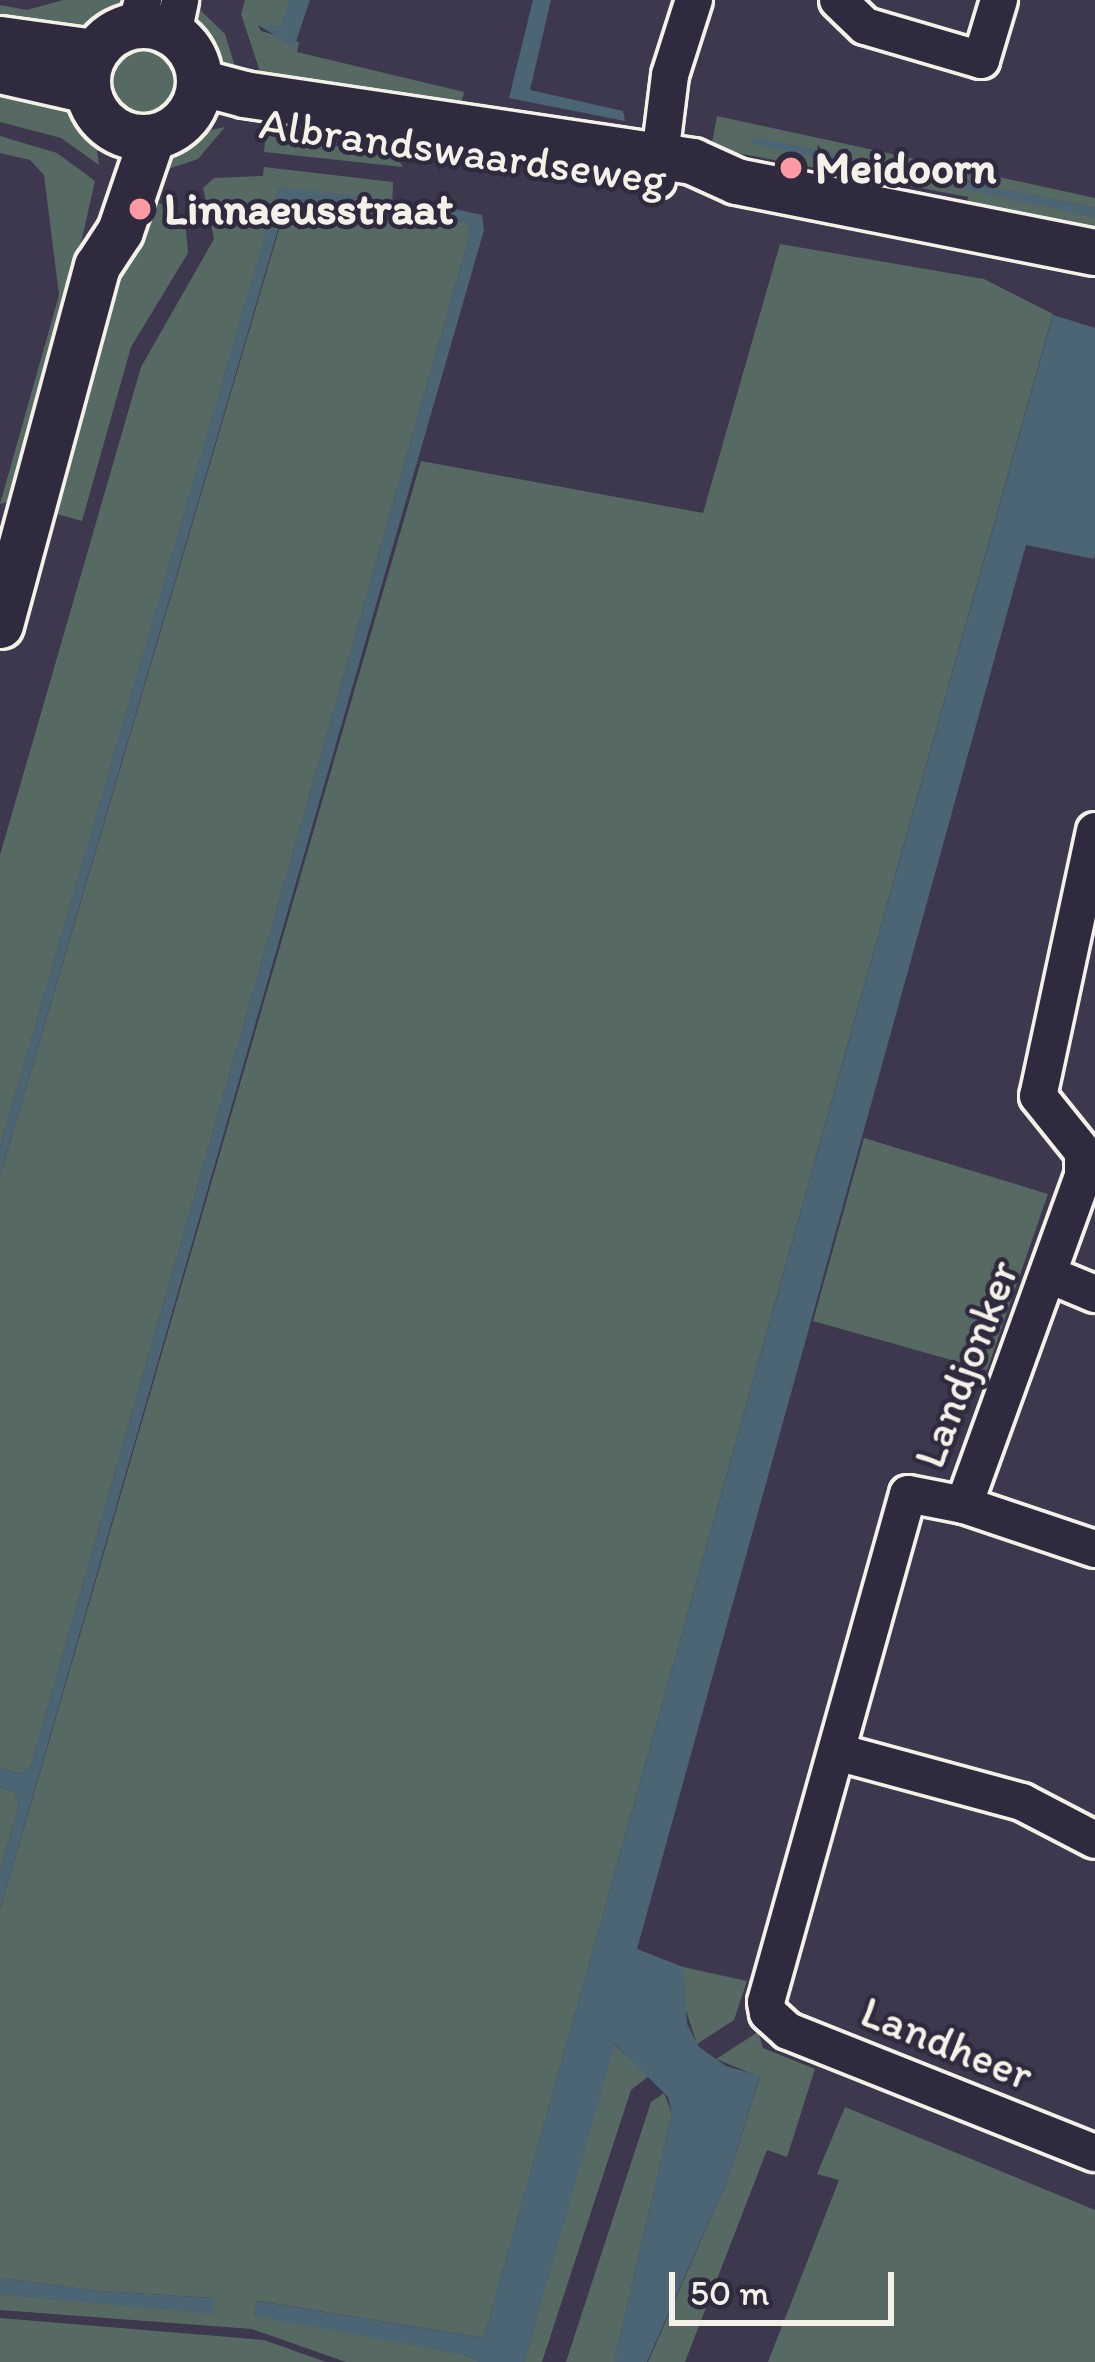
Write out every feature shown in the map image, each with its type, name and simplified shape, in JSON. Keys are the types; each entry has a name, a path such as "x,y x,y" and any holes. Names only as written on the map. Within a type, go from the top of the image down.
{"street":[{"path":"660,168 670,75 694,0"},
{"path":"838,0 865,26 981,60 999,0"},
{"path":"158,15 192,55 195,96 174,128 134,134 96,114 91,71 112,34 158,15"},
{"path":"0,39 91,71"},
{"path":"0,70 91,71"},
{"name":"Albrandswaardseweg","path":"195,96 471,158 660,168 692,161 736,181 1052,239 1095,252"},
{"path":"0,625 98,266 120,231 134,134"},
{"name":"Landjonker","path":"768,2013 766,1987 908,1494 964,1505 1052,1276 1083,1177 1084,1152 1038,1096 1083,961 1095,831"},
{"path":"1052,1276 1095,1294"},
{"path":"964,1505 1095,1549"},
{"path":"837,1752 1022,1802 1095,1840"},
{"name":"Landheer","path":"768,2013 788,2031 1095,2153"}],"green space":[{"path":"63,0 129,0 97,32 0,26 0,5 27,10"},
{"path":"245,0 290,0 282,25 258,25 261,31 299,42 297,52 464,92 460,109 262,78 241,14"},
{"path":"191,1 225,34 237,73 210,63 191,31"},
{"path":"143,49 166,59 176,82 166,105 143,115 120,105 110,82 120,59"},
{"path":"0,80 82,110 95,134 99,165 61,138 0,122"},
{"path":"717,116 1095,198 1095,208 755,138 1095,217 1095,236 967,205 968,197 711,148"},
{"path":"225,127 198,159 147,176 181,137"},
{"path":"266,134 396,156 403,167 264,152"},
{"path":"0,136 57,153 95,181 30,469 17,499 0,504 59,295 44,175 30,160 0,153"},
{"path":"264,167 393,182 392,209 468,223 471,232 31,1766 21,1774 0,1768 0,1176 288,199 382,207 279,188 0,1147 0,855 141,367 214,239 203,188 214,178 263,176"},
{"path":"151,203 168,204 176,221 185,219 188,253 131,347 82,521 46,511 118,264 130,266"},
{"path":"780,244 984,279 1053,314 484,2338 258,2301 254,2315 462,2354 480,2362 346,2362 252,2329 0,2310 0,2294 211,2313 213,2298 98,2291 0,2278 0,1910 421,461 703,513"},
{"path":"864,1138 1048,1194 987,1370 813,1321"},
{"path":"0,1787 15,1792 19,1805 0,1872"},
{"path":"683,1967 747,1981 734,2020 697,2044 682,1998"},
{"path":"758,2032 763,2048 815,2069 787,2157 767,2150 685,2362 648,2362 727,2181 760,2077 716,2059"},
{"path":"614,2044 649,2076 631,2090 542,2362 524,2362"},
{"path":"664,2093 672,2114 614,2362 566,2362 651,2102"},
{"path":"845,2107 1095,2210 1095,2362 768,2362 839,2180 817,2174"},
{"path":"0,2318 264,2340 326,2362 0,2362"}],"water":[{"path":"290,0 310,0 294,47 258,25 282,25"},
{"path":"533,0 551,0 530,90 623,111 625,121 509,98"},
{"path":"754,137 1095,208 1095,217 752,144"},
{"path":"279,187 383,198 383,208 287,199 0,1176 0,1147"},
{"path":"432,204 482,215 484,230 0,1910 0,1872 19,1805 15,1792 0,1787 0,1768 21,1774 31,1766 471,232 468,223 429,216"},
{"path":"1053,315 1095,328 1094,559 1026,545 637,1949 683,1967 687,2024 699,2047 726,2066 760,2076 727,2181 647,2362 614,2362 672,2114 668,2097 615,2044 524,2362 480,2362 462,2354 254,2316 257,2301 484,2338"},
{"path":"0,2278 98,2291 214,2298 212,2314 0,2294"}],"place":[{"name":"Meidoorn","path":"791,168"},
{"name":"Linnaeusstraat","path":"140,209"}]}
